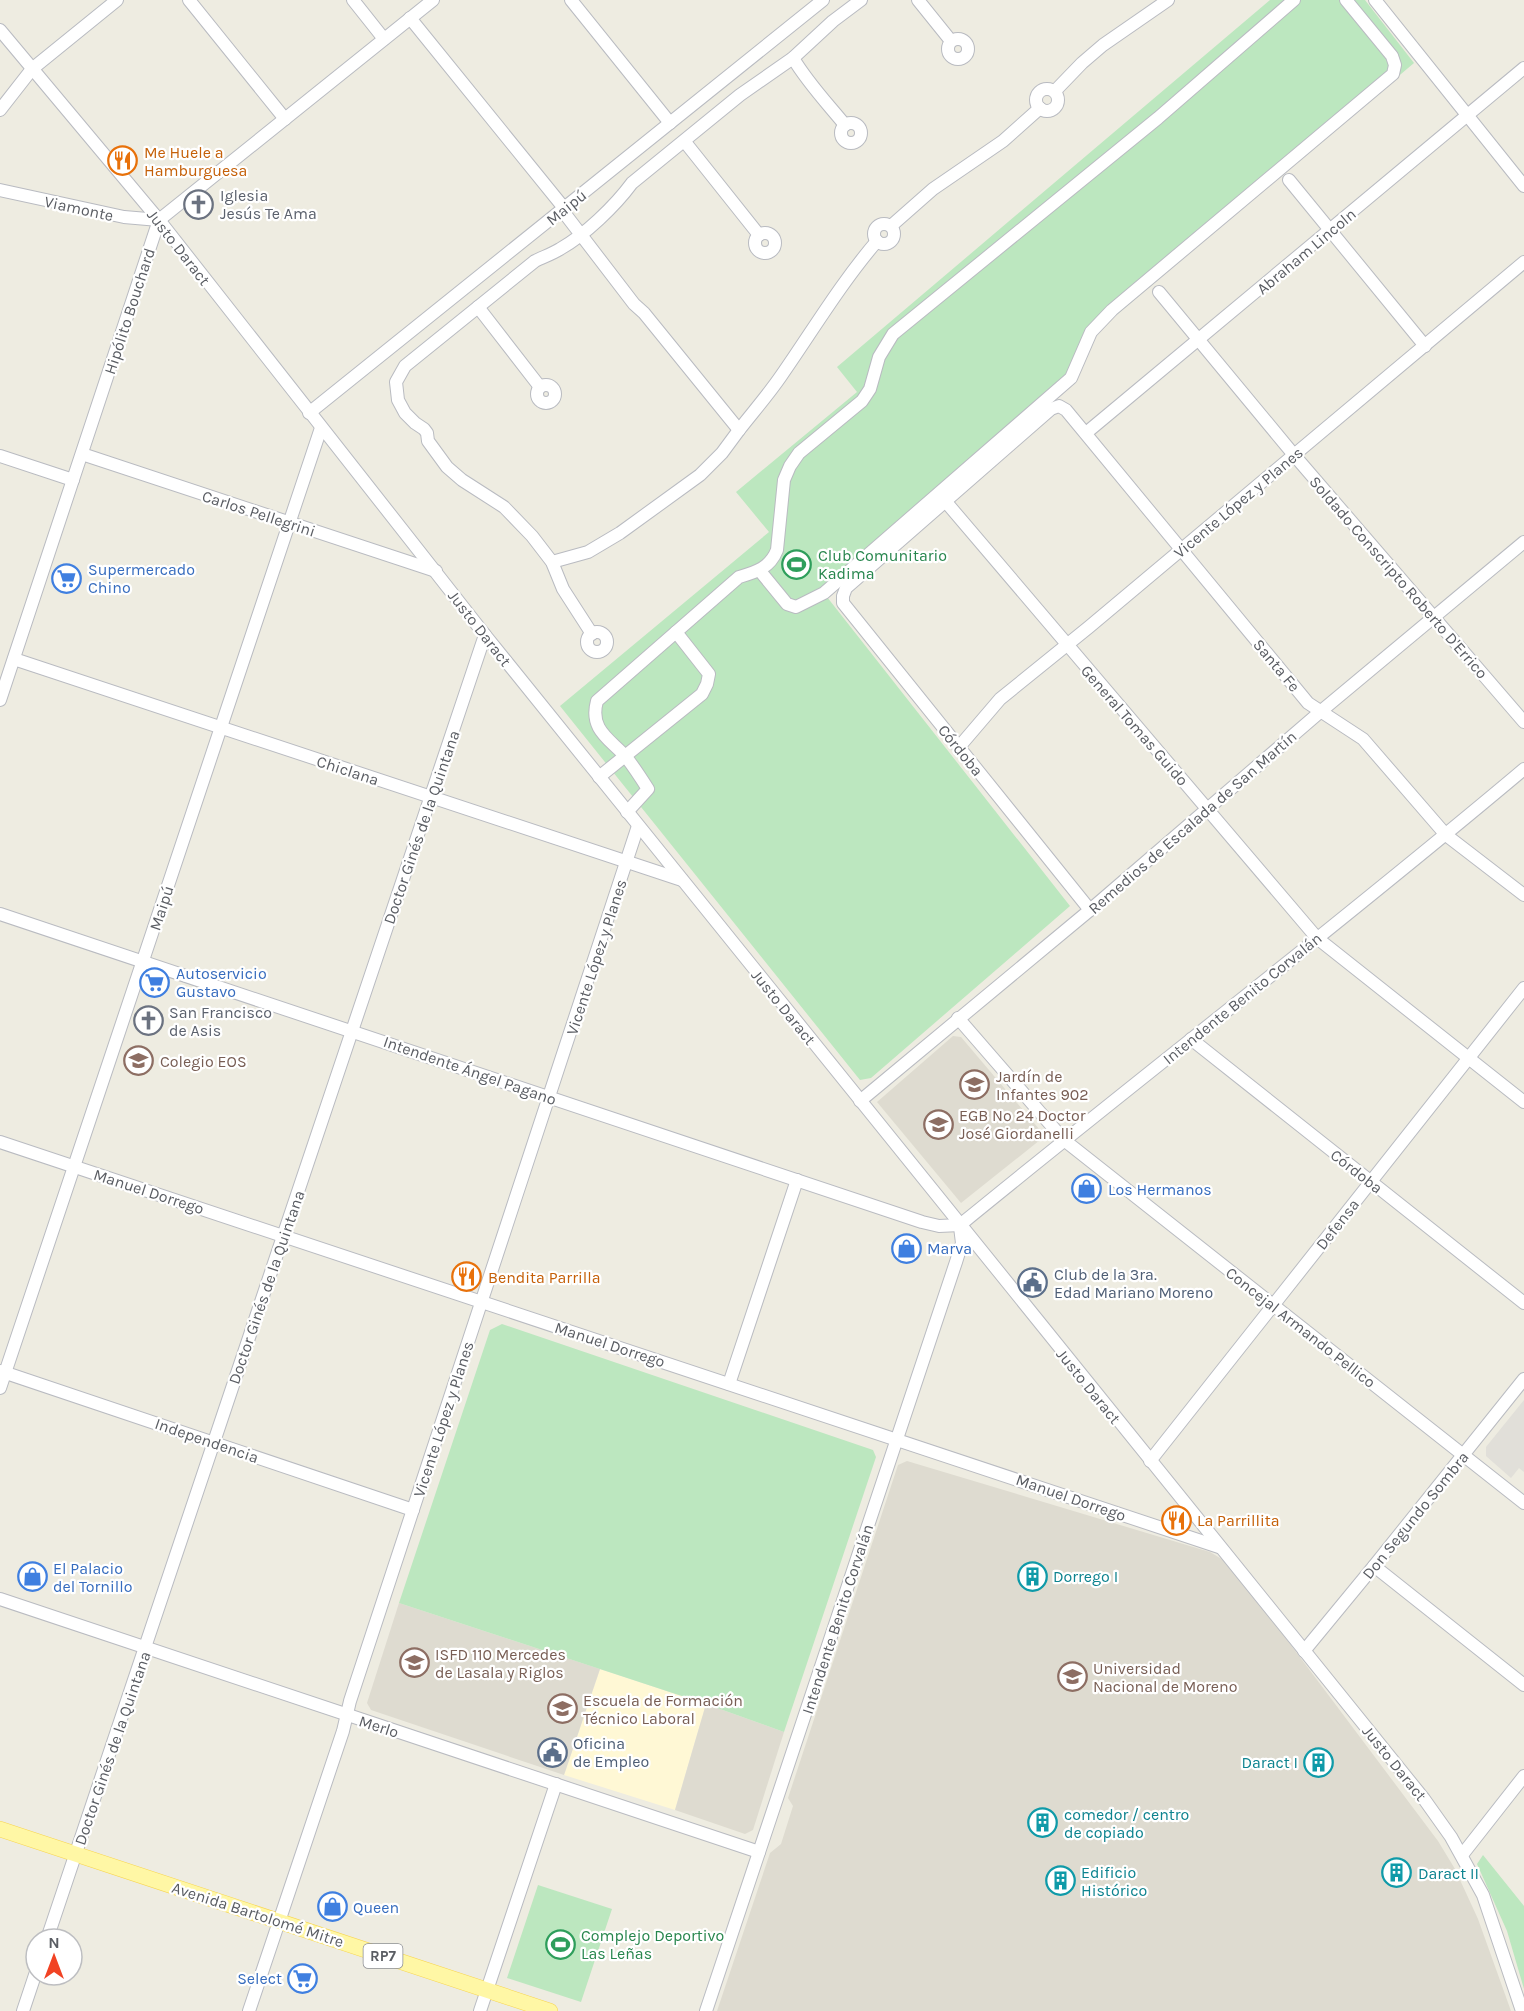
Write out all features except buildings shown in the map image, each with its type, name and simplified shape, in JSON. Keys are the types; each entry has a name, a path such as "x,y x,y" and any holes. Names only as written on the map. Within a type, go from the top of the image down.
{"main road":[{"name":"Avenida Bartolomé Mitre","path":"0,1829 550,2011"}],"street":[{"path":"0,110 32,69 117,0"},
{"path":"189,0 285,119"},
{"path":"353,0 384,39"},
{"path":"159,220 433,0"},
{"path":"571,0 670,123"},
{"name":"Maipú","path":"309,413 823,0"},
{"path":"592,634 563,589 552,562 532,536 504,507 462,480 447,467 428,441 424,429 414,423 405,413 398,400 396,382 405,366 535,261 560,250 580,234 619,200 632,183 740,95 794,57 833,21 861,0"},
{"path":"918,0 951,41"},
{"path":"552,562 588,552 620,533 700,475 722,453 780,377 858,264 877,241 883,244 892,240 894,235 891,226 933,189 1003,141 1040,108 1036,101 1040,91 1048,88 1055,92 1082,63 1103,45 1168,0"},
{"path":"627,812 648,789 625,756 604,737 595,719 594,710 597,701 739,577 760,571 774,557 777,550 784,480 790,466 799,453 850,413 861,401 870,389 879,357 893,334 1158,118 1293,0"},
{"path":"760,571 787,604 796,607 824,593 1071,378 1091,332 1112,310 1393,74 1395,65 1392,56 1346,0"},
{"path":"1375,0 1524,186"},
{"path":"410,18 563,209 634,304 739,430"},
{"name":"Justo Daract","path":"0,30 159,220 485,635 1424,1800 1462,1855 1483,1896 1522,2011"},
{"path":"794,57 804,77 816,88 845,125"},
{"name":"Abraham Lincoln","path":"1086,433 1524,68"},
{"path":"685,142 759,235"},
{"path":"1289,180 1425,346"},
{"name":"Viamonte","path":"0,190 124,217 159,220"},
{"name":"Hipólito Bouchard","path":"0,700 3,683 14,659 159,220"},
{"name":"Vicente López y Planes","path":"959,747 1000,699 1524,262"},
{"name":"Soldado Conscripto Roberto D'Errico","path":"1159,292 1294,455 1524,722"},
{"path":"478,307 540,387"},
{"name":"Santa Fe","path":"946,502 1051,409 1059,406 1066,410 1308,703 1368,744 1446,835 1524,895"},
{"name":"Maipú","path":"0,1388 3,1372 321,428"},
{"name":"Carlos Pellegrini","path":"81,454 437,572"},
{"path":"0,456 73,480"},
{"name":"Córdoba","path":"946,502 846,588 843,603 1090,910"},
{"name":"General Tomas Guido","path":"946,502 1317,938 1524,1102"},
{"name":"Remedios de Escalada de San Martín","path":"860,1101 1090,910 1320,712 1524,542"},
{"path":"599,777 702,694 709,674 676,633"},
{"name":"Doctor Ginés de la Quintana","path":"51,1927 485,635"},
{"name":"Chiclana","path":"14,659 683,881"},
{"name":"Intendente Benito Corvalán","path":"706,2011 956,1262 962,1243 960,1226 1064,1140 1446,835 1524,769"},
{"name":"Vicente López y Planes","path":"249,2011 638,826"},
{"name":"Intendente Ángel Pagano","path":"0,914 922,1222 939,1226 960,1226"},
{"name":"Defensa","path":"1150,1461 1524,988"},
{"name":"Concejal Armando Pellico","path":"958,1018 1064,1140 1524,1503"},
{"name":"Córdoba","path":"1191,1039 1524,1303"},
{"name":"Manuel Dorrego","path":"0,1142 1220,1547"},
{"path":"729,1384 797,1180"},
{"name":"Independencia","path":"3,1372 413,1510"},
{"name":"Don Segundo Sombra","path":"1304,1651 1524,1379"},
{"path":"1374,1566 1524,1685"},
{"name":"Merlo","path":"0,1599 759,1852"},
{"path":"1462,1855 1524,1776"},
{"path":"480,2011 556,1784"},
{"path":"23,2011 31,1987"}],"shaded area":[{"name":"EGB Nº 24 Doctor José Giordanelli","path":"953,1036 961,1037 1045,1136 961,1203 877,1102"},
{"path":"1524,1400 1524,1472 1519,1468 1511,1478 1486,1456 1486,1447"},
{"name":"Universidad Nacional de Moreno","path":"907,1461 1210,1552 1230,1564 1438,1841 1455,1869 1478,1919 1511,2011 717,2011 770,1853 781,1844 793,1806 788,1798 898,1465"},
{"path":"399,1603 600,1669 564,1775 371,1710 367,1703"},
{"path":"600,1669 706,1704 675,1810 564,1775"},
{"path":"706,1704 784,1732 753,1830 745,1834 675,1810"}],"green space":[{"name":"Club Comunitario Kadima","path":"1270,0 1365,0 1414,63 1095,333 1073,384 827,597 1070,906 871,1078 860,1080 560,706 769,532 736,492 857,392 837,367"},
{"path":"502,1324 873,1450 876,1457 784,1732 399,1603 490,1330"},
{"path":"1483,1855 1524,1906 1524,1989 1507,1931 1477,1864"},
{"name":"Complejo Deportivo Las Leñas","path":"538,1885 612,1909 581,2002 507,1978"}],"place":[{"name":"Me Huele a Hamburguesa","path":"123,161"},
{"name":"Iglesia Jesús Te Ama","path":"199,204"},
{"name":"Club Comunitario Kadima","path":"797,564"},
{"name":"Supermercado Chino","path":"67,578"},
{"name":"Autoservicio Gustavo","path":"155,982"},
{"name":"San Francisco de Asis","path":"148,1021"},
{"name":"Colegio EOS","path":"139,1061"},
{"name":"Jardín de Infantes 902","path":"975,1085"},
{"name":"EGB Nº 24 Doctor José Giordanelli","path":"938,1124"},
{"name":"Los Hermanos","path":"1087,1189"},
{"name":"Marva","path":"906,1248"},
{"name":"Bendita Parrilla","path":"467,1277"},
{"name":"Club de la 3ra. Edad Mariano Moreno","path":"1033,1283"},
{"name":"La Parrillita","path":"1176,1520"},
{"name":"Dorrego I","path":"1032,1576"},
{"name":"El Palacio del Tornillo","path":"32,1577"},
{"name":"ISFD 110 Mercedes de Lasala y Riglos","path":"414,1663"},
{"name":"Universidad Nacional de Moreno","path":"1072,1677"},
{"name":"Escuela de Formación Técnico Laboral","path":"562,1709"},
{"name":"Oficina de Empleo","path":"552,1752"},
{"name":"Daract I","path":"1319,1762"},
{"name":"comedor / centro de copiado","path":"1043,1823"},
{"name":"Daract II","path":"1397,1873"},
{"name":"Edificio Histórico","path":"1060,1881"},
{"name":"Queen","path":"332,1907"},
{"name":"Complejo Deportivo Las Leñas","path":"560,1944"},
{"name":"Select","path":"303,1978"}]}
